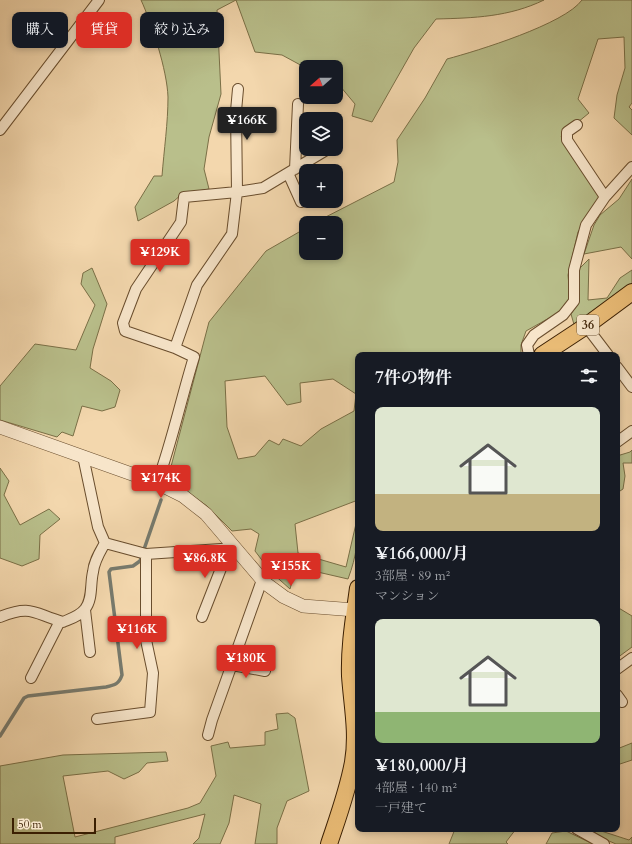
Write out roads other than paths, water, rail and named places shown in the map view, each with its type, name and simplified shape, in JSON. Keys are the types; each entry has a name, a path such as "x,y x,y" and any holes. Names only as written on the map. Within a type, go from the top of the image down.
{"main road":[{"name":"36","path":"547,352 586,326 632,292"},
{"path":"355,610 351,635 350,676 355,715"},
{"path":"328,844 338,816 353,762 355,746"}],"street":[{"path":"0,130 99,0"},
{"path":"174,348 197,285 232,234 237,192 236,111 238,89"},
{"path":"298,104 291,171 299,196"},
{"path":"577,125 567,132 567,140 605,197"},
{"path":"157,483 167,456 178,410 194,358 174,348 125,331 122,323 136,289 181,222 184,197 263,188 316,156"},
{"path":"529,352 528,345 534,335 563,315 574,301 574,270 586,224 605,197 632,167"},
{"path":"586,326 606,352"},
{"path":"620,371 632,387"},
{"path":"0,427 157,483 183,496 206,514 232,548 262,580 284,597 303,606 355,610"},
{"path":"620,440 632,431"},
{"path":"83,456 98,527 105,543"},
{"path":"105,543 144,553 232,548"},
{"path":"90,652 85,610 90,598 93,571 97,556 105,543"},
{"path":"202,617 232,548"},
{"path":"97,719 150,712 154,673 146,640 144,553"},
{"path":"208,735 262,580"},
{"path":"0,617 15,611 31,610 63,622 76,617 85,610"},
{"path":"31,678 60,621"},
{"path":"620,667 632,658"},
{"path":"232,665 265,671"},
{"path":"582,832 604,844"}],"waterway":[{"path":"0,736 24,698 28,696 106,687 114,685 120,680 122,675 109,572 111,569 133,566 140,561 161,500"}]}
